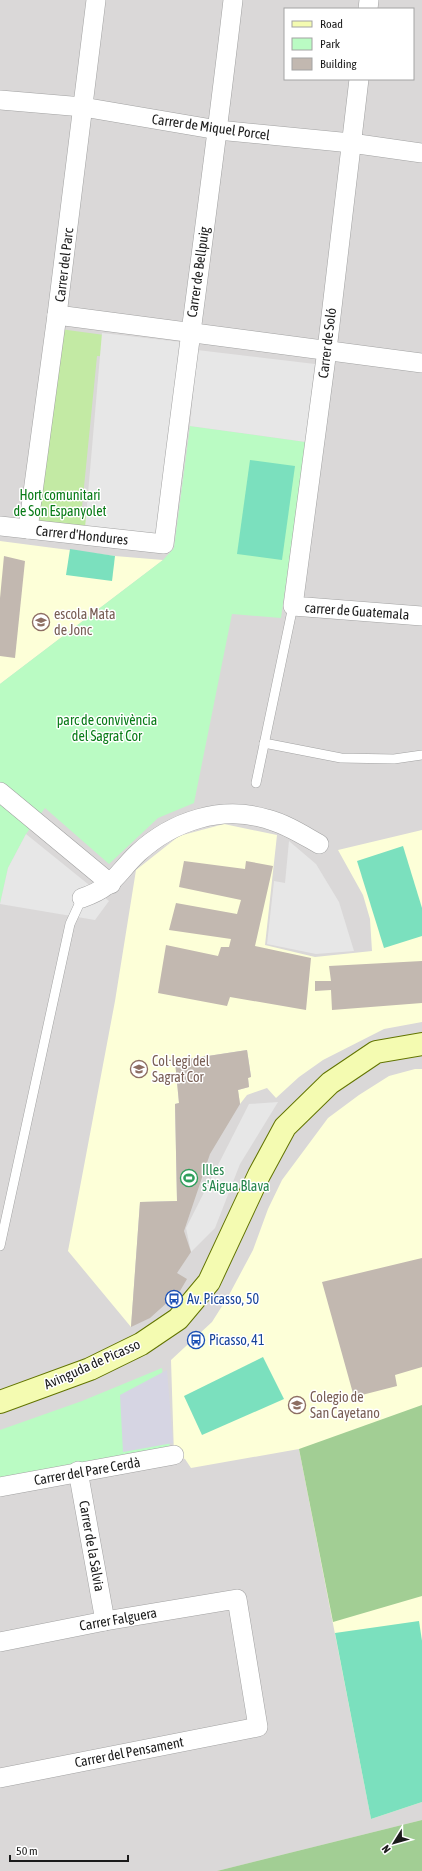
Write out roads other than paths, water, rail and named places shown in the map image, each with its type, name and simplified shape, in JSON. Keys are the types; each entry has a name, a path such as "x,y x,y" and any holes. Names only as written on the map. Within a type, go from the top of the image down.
{"street":[{"name":"Carrer del Parc","path":"28,529 57,315 96,0"},
{"name":"Carrer de Bellpuig","path":"164,544 190,332 218,130 233,0"},
{"name":"Carrer de Soló","path":"293,606 327,350 359,80"},
{"name":"Carrer de Miquel Porcel","path":"0,100 83,107 218,130 351,143 422,153"},
{"path":"57,315 422,362"},
{"name":"Carrer d'Hondures","path":"0,526 164,544"},
{"name":"carrer de Guatemala","path":"293,606 422,616"},
{"path":"0,792 111,884"},
{"path":"82,898 96,893 111,884 138,854 158,836 193,820 214,814 230,813 267,818 290,828 319,844"},
{"name":"Avinguda de Picasso","path":"0,1402 90,1369 141,1344 178,1318 209,1282 259,1175 285,1127 330,1083 376,1052 422,1044"},
{"name":"Carrer del Pare Cerdà","path":"0,1487 78,1471 174,1455"},
{"name":"Carrer de la Sàlvia","path":"78,1471 105,1621"},
{"name":"Carrer Falguera","path":"0,1642 105,1621 237,1599 258,1727"},
{"name":"Carrer del Pensament","path":"0,1778 258,1727"}],"lane":[{"path":"256,783 293,606"},
{"path":"264,743 342,758 394,760 422,755"},
{"path":"0,1246 70,924 82,898"}],"place":[{"name":"escola Mata de Jonc","path":"41,622"},
{"name":"Col·legi del Sagrat Cor","path":"139,1069"},
{"name":"Illes s'Aigua Blava","path":"189,1178"},
{"name":"Av. Picasso, 50","path":"174,1299"},
{"name":"Picasso, 41","path":"196,1340"},
{"name":"Colegio de San Cayetano","path":"297,1405"}],"park label":[{"name":"Hort comunitari de Son Espanyolet","path":"60,504"},
{"name":"parc de convivència del Sagrat Cor","path":"107,728"}]}
